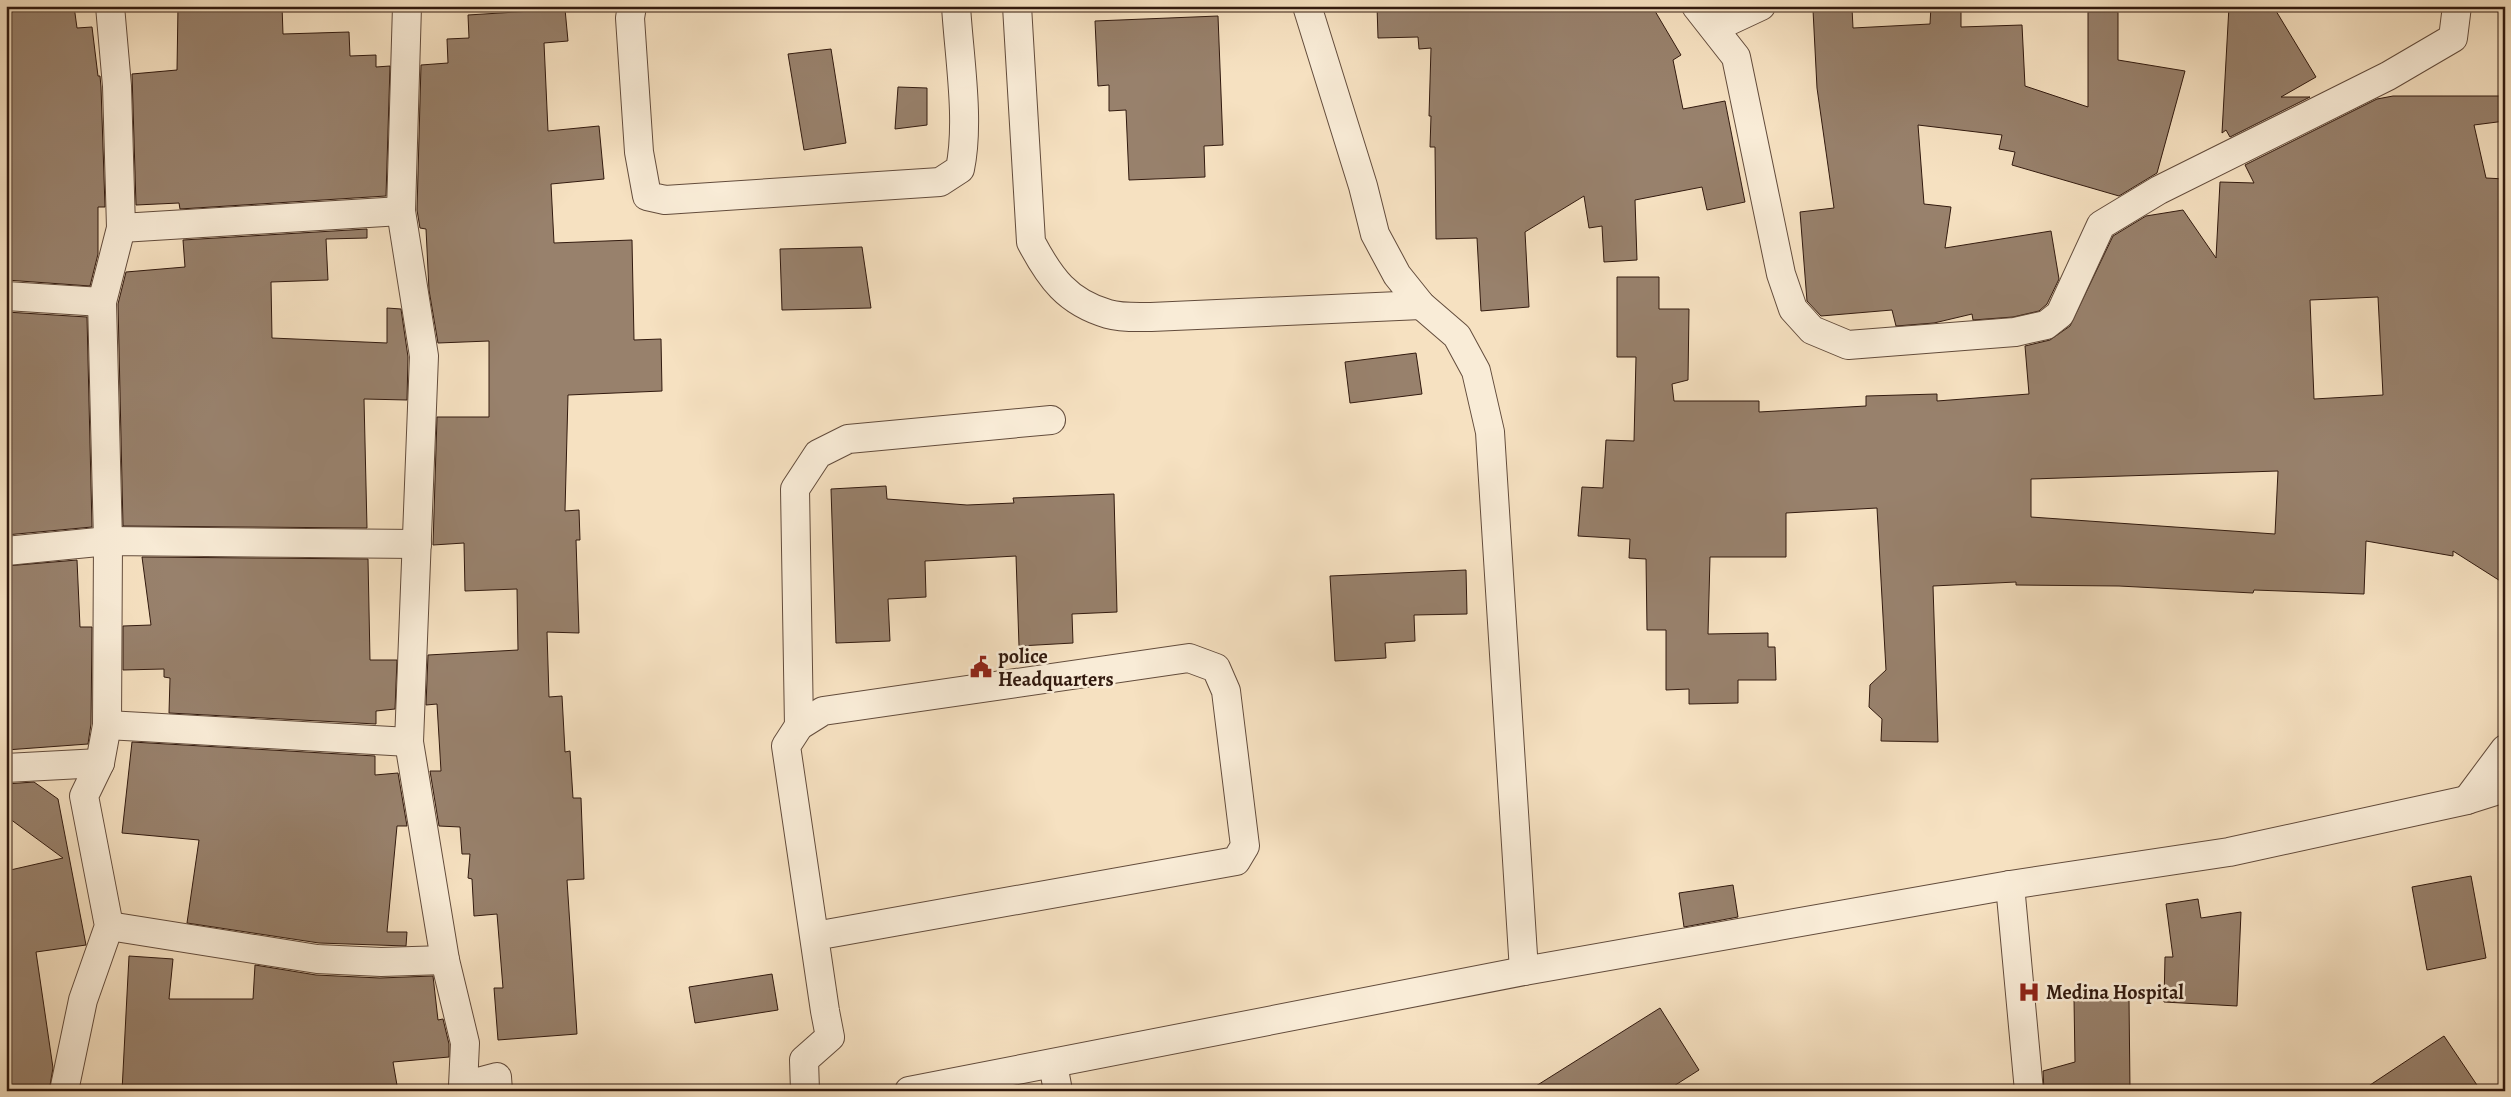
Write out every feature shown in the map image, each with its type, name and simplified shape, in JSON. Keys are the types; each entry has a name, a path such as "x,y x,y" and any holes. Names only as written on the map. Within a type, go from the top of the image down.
{"street":[{"path":"64,1091 83,1000 109,926 84,796 100,763 108,725 108,541 102,302 121,228 117,86 110,6"},
{"path":"407,6 401,212 424,356 409,742 445,960 465,1043 464,1086 497,1077 498,1091"},
{"path":"632,6 630,18 638,142 645,187 647,196 665,200 940,182 960,169 964,151 956,6"},
{"path":"1017,6 1031,242 1048,273 1073,299 1109,315 1151,317 1421,305"},
{"path":"1307,6 1363,186 1375,234 1397,275 1421,305 1458,336 1476,371 1490,432 1524,971"},
{"path":"1696,6 1736,57 1781,274 1793,309 1812,330 1848,345 2015,332 2046,325 2060,314 2101,224 2159,190 2388,76 2453,38 2456,6"},
{"path":"1714,28 1760,6"},
{"path":"121,228 401,212"},
{"path":"6,296 102,302"},
{"path":"800,726 795,489 818,454 848,439 1051,420"},
{"path":"6,551 108,541 417,544"},
{"path":"805,1091 804,1060 830,1036 786,746 800,726 823,711 1189,658 1216,668 1226,691 1245,846 1236,861 815,936"},
{"path":"108,725 409,742"},
{"path":"2467,800 2505,748"},
{"path":"6,768 100,763"},
{"path":"909,1091 1524,971 2010,885 2229,852 2467,800 2505,788"},
{"path":"2010,885 2029,1091"},
{"path":"109,926 317,959 381,962 445,960"},
{"path":"1053,1064 1058,1091"}],"building":[{"path":"6,6 74,6 77,28 92,27 101,87 105,207 98,207 98,254 90,286 6,280"},
{"path":"178,6 282,6 283,34 349,32 350,56 376,55 376,67 390,66 386,196 180,209 179,203 136,205 132,74 177,70"},
{"path":"1377,6 1652,6 1681,55 1673,60 1683,109 1725,101 1745,202 1707,210 1702,187 1635,200 1637,260 1604,262 1602,226 1589,228 1584,196 1525,232 1529,307 1481,311 1477,238 1436,239 1435,147 1430,147 1431,116 1429,116 1431,48 1419,49 1418,37 1378,38"},
{"path":"1931,6 1961,6 1961,27 2022,25 2025,86 2088,107 2088,12 2118,12 2118,60 2185,71 2157,173 2119,196 2012,165 2015,152 1999,149 2002,135 1918,125 1924,204 1951,207 1945,248 2051,231 2059,279 2047,304 2039,311 2013,317 1973,320 1972,314 1934,323 1896,326 1892,310 1821,316 1807,301 1800,212 1834,208 1817,88 1813,10 1852,8 1853,28 1930,24"},
{"path":"2229,6 2273,6 2316,77 2281,97 2310,97 2230,137 2226,130 2222,133"},
{"path":"565,9 568,41 544,43 548,131 599,126 604,179 551,184 554,243 632,240 634,340 661,339 662,391 568,395 565,511 579,510 580,540 576,540 579,633 547,632 549,697 562,696 565,752 570,751 573,798 581,798 584,879 567,880 577,1034 498,1040 494,988 503,988 497,914 474,916 472,879 468,878 470,854 462,854 460,827 439,826 430,771 441,771 437,704 426,705 428,655 518,650 517,589 465,591 464,543 433,545 437,417 489,417 489,341 438,343 429,290 426,229 420,228 417,210 421,65 448,63 447,39 469,38 468,15"},
{"path":"1218,16 1223,145 1204,146 1205,177 1129,180 1126,110 1109,111 1109,85 1098,86 1095,21"},
{"path":"831,49 846,143 804,150 788,54"},
{"path":"898,87 927,88 927,125 895,129"},
{"path":"2393,96 2505,96 2505,121 2474,125 2486,178 2505,179 2505,584 2453,551 2453,556 2366,541 2364,594 2254,590 2253,593 2119,586 2016,585 2016,582 1933,586 1938,742 1881,741 1882,719 1869,707 1870,685 1886,670 1877,508 1786,513 1786,557 1710,557 1708,634 1768,633 1768,647 1775,647 1776,680 1738,680 1738,703 1689,704 1689,689 1666,690 1666,630 1647,630 1646,559 1629,558 1630,539 1578,536 1582,487 1603,488 1606,440 1634,441 1636,357 1617,357 1617,277 1659,277 1659,309 1689,309 1688,380 1672,384 1674,401 1759,401 1759,412 1866,406 1866,396 1937,394 1937,401 2029,394 2025,346 2050,340 2070,326 2113,236 2146,216 2183,210 2216,258 2220,182 2254,183 2245,165 2377,99","holes":["2378,297 2383,395 2314,399 2310,300","2278,471 2275,534 2031,517 2031,479"]},
{"path":"367,229 367,238 326,239 328,280 271,282 272,338 387,343 387,308 401,309 408,357 407,400 364,399 367,528 123,526 118,304 126,272 185,267 183,240"},
{"path":"862,247 871,308 782,310 780,249"},
{"path":"6,312 87,317 92,527 6,535"},
{"path":"1416,353 1422,394 1350,403 1345,362"},
{"path":"886,486 887,499 967,505 1014,503 1013,498 1114,494 1117,612 1072,614 1073,643 1019,646 1016,556 925,561 926,597 888,599 890,641 836,643 831,489"},
{"path":"142,557 368,559 370,660 397,660 395,709 376,711 376,724 169,713 170,678 164,677 164,669 123,670 123,626 151,625"},
{"path":"77,560 80,627 92,627 91,724 88,744 6,750 6,566"},
{"path":"1466,570 1467,614 1414,615 1415,641 1385,643 1386,658 1335,661 1330,576"},
{"path":"132,742 375,756 375,775 398,773 407,826 397,826 387,932 407,932 406,946 319,943 187,923 199,840 122,833"},
{"path":"34,782 58,799 86,945 36,952 53,1068 49,1091 11,1091 6,1056 6,871 63,858 6,816 6,784"},
{"path":"2471,876 2486,958 2427,970 2412,887"},
{"path":"1733,885 1738,917 1684,927 1679,893"},
{"path":"2198,899 2201,918 2241,912 2237,1006 2164,1002 2165,957 2173,957 2166,904"},
{"path":"129,956 173,959 169,999 253,999 255,965 316,975 380,978 433,976 438,1020 443,1019 449,1044 449,1057 393,1062 398,1091 122,1091"},
{"path":"772,974 778,1010 695,1023 689,987"},
{"path":"2129,998 2130,1091 2044,1091 2043,1071 2075,1062 2074,999"},
{"path":"1660,1008 1699,1070 1666,1091 1528,1091"},
{"path":"2444,1036 2481,1091 2361,1091"}],"place":[{"name":"police Headquarters","path":"981,667"},
{"name":"Medina Hospital","path":"2029,992"}]}
